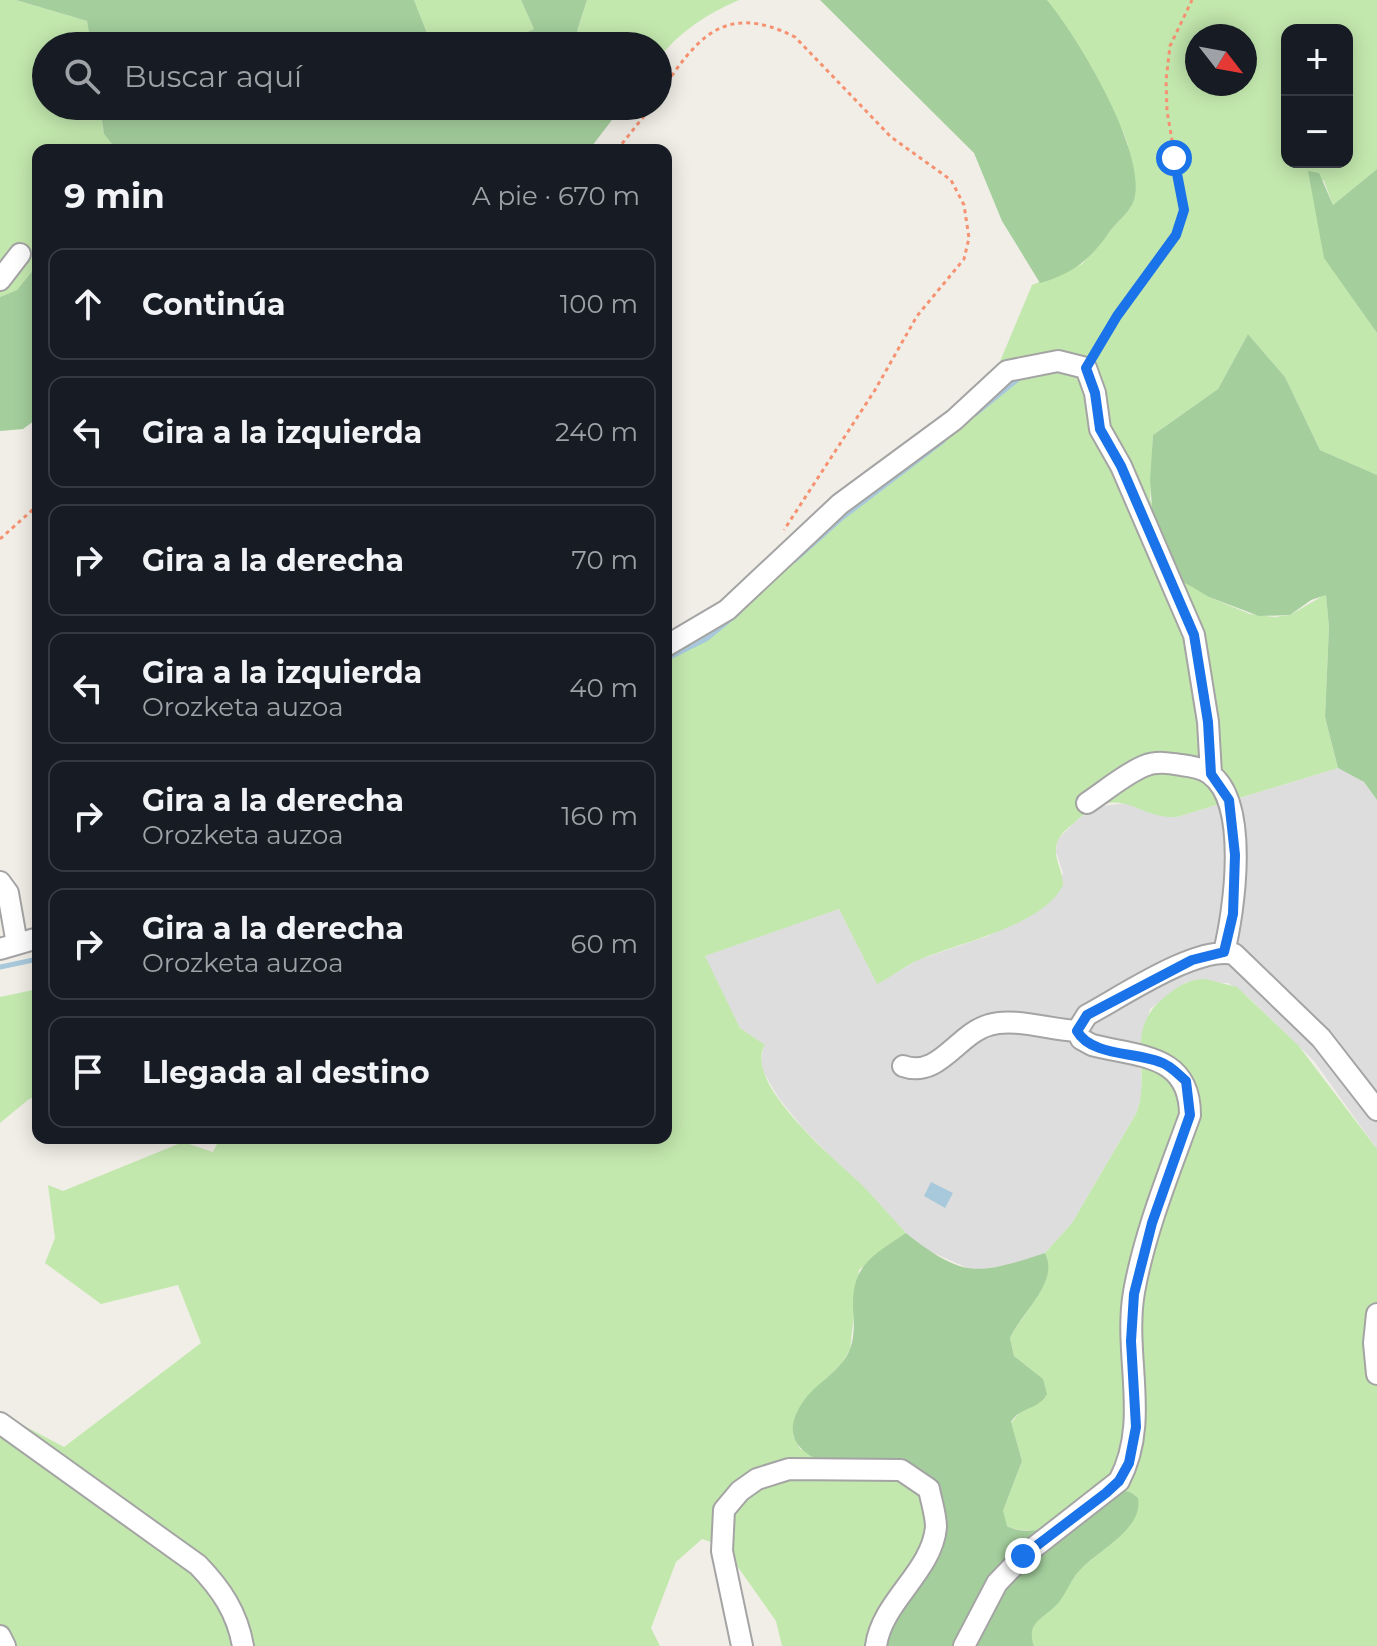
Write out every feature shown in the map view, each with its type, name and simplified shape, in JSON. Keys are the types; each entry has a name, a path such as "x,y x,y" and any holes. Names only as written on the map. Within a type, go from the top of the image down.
{"street":[{"path":"0,280 20,254"},
{"path":"672,642 727,610 840,504 954,420 1007,371 1058,361 1086,368 1095,393 1100,429 1121,466 1194,635 1208,722 1211,774 1229,800 1235,855 1233,914 1224,952"},
{"path":"1087,803 1144,766 1162,762 1189,766 1211,774"},
{"path":"0,882 8,893 9,947 32,940"},
{"path":"1084,1038 1087,1015 1192,960 1224,952 1244,961 1321,1038 1377,1110"},
{"path":"903,1066 915,1071 934,1065 988,1025 1009,1023 1084,1038 1161,1062 1186,1081 1190,1098 1190,1115 1152,1223 1134,1294 1131,1341 1136,1427 1129,1463 1119,1481 1023,1556 997,1583 964,1646"},
{"path":"1377,1314 1374,1343 1377,1374"},
{"path":"0,1423 198,1565 224,1593 240,1629 243,1646"},
{"path":"742,1646 722,1540 724,1510 740,1491 757,1479 789,1469 901,1470 929,1489 936,1525 925,1556 882,1622 876,1646"},
{"path":"0,1636 5,1646"}],"path":[{"path":"1086,368 1117,316 1176,235 1184,210 1167,111 1166,80 1170,46 1192,0"},
{"path":"672,75 691,47 708,34 732,24 757,23 776,28 795,37 891,137 951,180 964,205 969,238 964,259 917,316 875,390 781,534 778,561"},
{"path":"622,144 641,120"},
{"path":"0,539 32,510"}],"shaded area":[{"path":"1338,768 1364,782 1377,800 1377,1149 1314,1061 1247,996 1228,983 1186,982 1150,1009 1140,1051 1142,1093 1137,1112 1072,1223 1045,1253 1003,1267 972,1270 929,1251 906,1233 802,1127 778,1097 760,1066 764,1045 740,1028 704,956 839,909 877,983 918,960 988,936 1045,905 1063,873 1056,852 1057,840 1077,820 1097,807 1126,803 1177,817"}],"green space":[{"path":"0,0 16,0 87,21 89,32 32,32 32,120 102,120 104,134 113,144 32,144 32,271 17,290 0,297"},
{"path":"16,0 414,0 427,32 89,32 87,21"},
{"path":"414,0 521,0 534,29 527,32 427,32"},
{"path":"521,0 587,0 578,32 527,32 534,29"},
{"path":"587,0 739,0 695,24 672,43 672,32 577,31"},
{"path":"820,0 1047,0 1091,67 1121,126 1136,179 1134,200 1129,209 1086,259 1061,276 1040,283 1002,221 974,153"},
{"path":"1047,0 1377,0 1377,169 1333,205 1324,181 1309,172 1325,258 1377,333 1377,475 1320,450 1285,377 1248,334 1218,389 1153,435 1150,500 1209,597 1250,614 1275,617 1290,615 1326,594 1329,627 1325,717 1338,768 1177,817 1149,813 1126,804 1103,804 1089,811 1059,838 1056,853 1063,885 1053,899 1038,911 999,931 915,962 877,984 839,909 705,956 740,1028 765,1045 761,1061 766,1079 778,1098 812,1138 859,1182 906,1233 859,1270 850,1349 842,1363 803,1402 793,1435 800,1449 904,1473 933,1511 885,1646 782,1646 776,1621 723,1546 702,1539 676,1562 651,1628 660,1646 0,1646 0,1413 64,1447 201,1343 178,1285 101,1304 45,1263 55,1238 48,1185 63,1191 178,1144 189,1144 213,1152 217,1144 672,1144 672,645 849,504 978,414 1032,285 1082,264 1131,207 1128,145 1092,68"},
{"path":"102,120 612,120 594,144 112,144 104,134"},
{"path":"1377,169 1377,333 1324,258 1308,171 1319,173 1333,205"},
{"path":"32,271 32,422 23,429 0,431 0,297 17,290"},
{"path":"1248,334 1285,377 1320,450 1377,475 1377,800 1364,782 1338,768 1325,717 1329,627 1326,595 1311,600 1290,615 1259,616 1209,597 1182,581 1172,569 1153,519 1150,481 1153,435 1218,389"},
{"path":"1205,979 1237,987 1298,1045 1377,1149 1377,1646 1034,1646 1030,1635 1037,1619 1052,1609 1080,1569 1117,1539 1138,1508 1048,1529 1014,1529 1004,1523 1003,1511 1022,1461 1011,1423 1021,1411 1033,1371 1014,1356 1010,1338 1043,1286 1048,1264 1045,1253 1072,1223 1137,1112 1142,1080 1141,1036 1145,1022 1153,1009 1175,989"},
{"path":"32,990 32,1098 0,1123 0,997"},
{"path":"906,1233 943,1259 972,1268 1003,1266 1045,1253 1048,1264 1043,1286 1010,1338 1014,1356 1043,1379 1047,1394 1011,1422 1022,1461 1003,1511 1007,1526 1021,1530 1049,1527 1078,1514 1117,1490 1130,1492 1138,1498 1138,1509 1127,1529 1080,1570 1059,1602 1034,1626 1034,1646 885,1646 882,1622 929,1535 917,1481 826,1463 807,1454 795,1440 793,1422 805,1399 841,1363 850,1349 854,1292 861,1270 875,1255"}],"water":[{"path":"931,1182 953,1193 945,1208 924,1196"}],"waterway":[{"path":"975,414 1023,375"},
{"path":"795,560 843,517 943,441"},
{"path":"672,656 706,639 738,613"},
{"path":"0,967 32,960"}],"route":[{"path":"1023,1556 1106,1493 1119,1481 1129,1463 1136,1427 1131,1341 1134,1294 1152,1223 1190,1115 1186,1081 1174,1070 1161,1062 1092,1045 1081,1039 1077,1031 1087,1015 1192,960 1224,952 1233,914 1235,855 1229,800 1211,774 1208,722 1194,635 1121,466 1100,429 1095,393 1086,368 1117,316 1176,235 1184,210 1174,158"}]}
